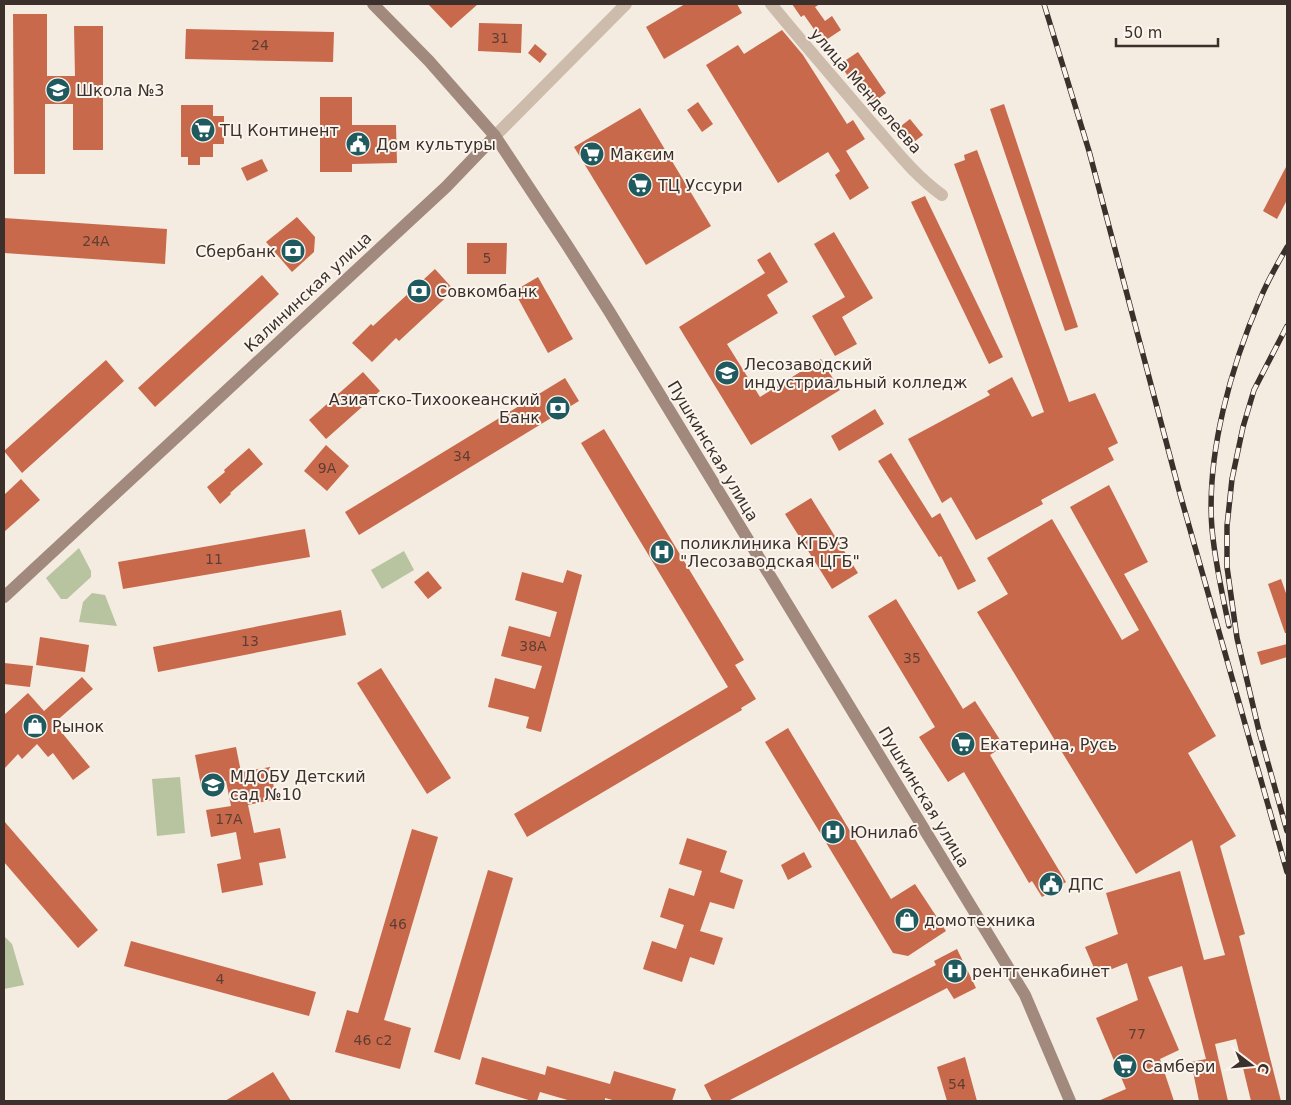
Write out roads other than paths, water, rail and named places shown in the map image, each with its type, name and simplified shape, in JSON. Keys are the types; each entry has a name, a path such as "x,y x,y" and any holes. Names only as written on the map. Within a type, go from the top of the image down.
{"main road":[{"name":"Пушкинская улица","path":"373,4 429,61 495,136 609,311 1025,995 1070,1101"},
{"name":"Калининская улица","path":"4,597 446,187 495,136"}],"street":[{"name":"Калининская улица","path":"495,136 626,4"},
{"name":"улица Менделеева","path":"771,4 813,56 917,175 942,195"}],"railway":[{"path":"1044,4 1089,151 1180,494 1287,872"},
{"path":"1229,626 1221,590 1212,529 1211,500 1217,441 1231,381 1250,324 1273,272 1287,247"},
{"path":"1287,326 1254,390 1243,427 1232,479 1227,526 1227,567 1237,638 1259,731 1287,831"}],"place":[{"name":"Школа №3","path":"58,90"},
{"name":"ТЦ Континент","path":"203,130"},
{"name":"Дом культуры","path":"358,144"},
{"name":"Максим","path":"592,154"},
{"name":"ТЦ Уссури","path":"640,185"},
{"name":"Сбербанк","path":"293,251"},
{"name":"Совкомбанк","path":"419,291"},
{"name":"Лесозаводский индустриальный колледж","path":"727,373"},
{"name":"Азиатско-Тихоокеанский Банк","path":"558,408"},
{"name":"поликлиника КГБУЗ \"Лесозаводская ЦГБ\"","path":"662,552"},
{"name":"Рынок","path":"35,726"},
{"name":"Екатерина, Русь","path":"963,744"},
{"name":"МДОБУ Детский сад №10","path":"213,785"},
{"name":"Юнилаб","path":"833,832"},
{"name":"ДПС","path":"1051,884"},
{"name":"домотехника","path":"907,920"},
{"name":"рентгенкабинет","path":"955,971"},
{"name":"Самбери","path":"1125,1066"}]}
